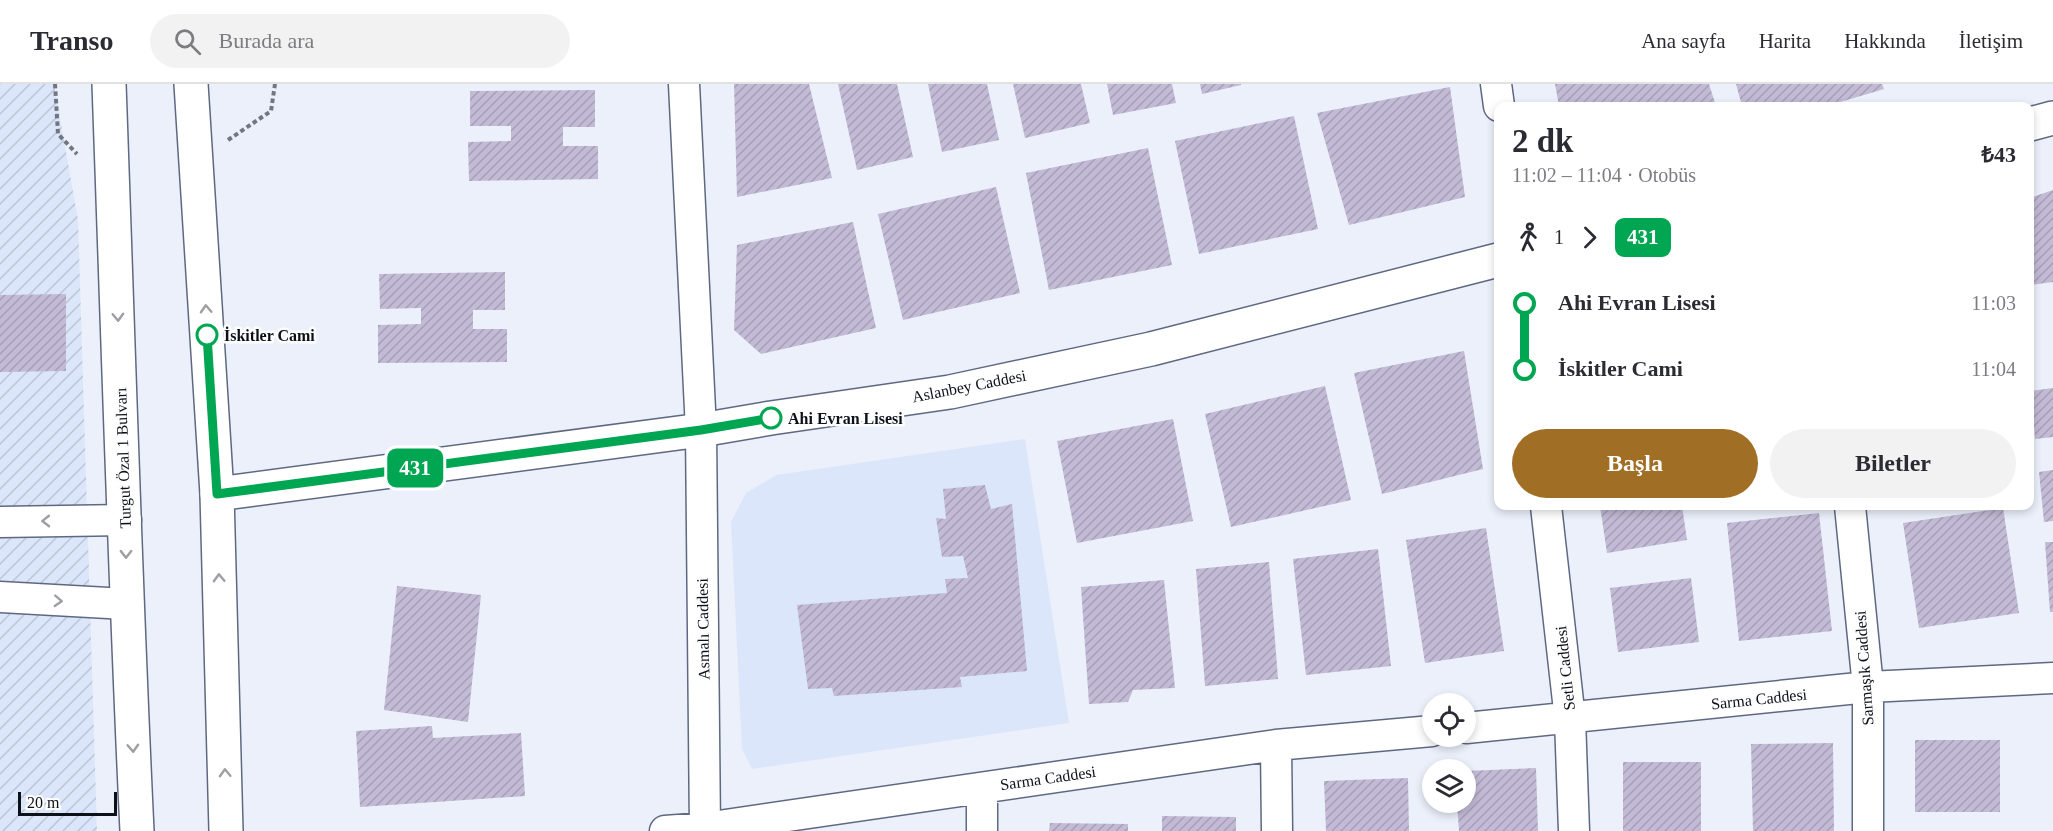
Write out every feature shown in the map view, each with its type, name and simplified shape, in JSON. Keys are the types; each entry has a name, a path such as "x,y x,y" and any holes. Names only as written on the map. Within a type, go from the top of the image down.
{"main road":[{"path":"95,84 116,258"},
{"name":"Turgut Özal 1 Bulvarı","path":"109,84 126,520 126,604 137,831"},
{"path":"191,84 217,494 226,831"},
{"path":"199,195 211,84"},
{"path":"2034,123 2053,118"},
{"name":"Aslanbey Caddesi","path":"217,494 701,430 961,390 1151,349 1494,261"}],"street":[{"name":"Asmalı Caddesi","path":"684,84 701,430 705,829"},
{"path":"1496,84 1498,102"},
{"name":"Setli Caddesi","path":"1546,510 1570,719 1574,831"},
{"name":"Sarmaşık Caddesi","path":"1850,510 1868,687 1868,831"},
{"path":"0,522 126,520"},
{"path":"0,597 126,604"},
{"name":"Sarma Caddesi","path":"1476,727 1868,687 2053,678"},
{"name":"Sarma Caddesi","path":"665,831 705,829 1276,745 1422,732"},
{"path":"1276,745 1277,831"},
{"path":"982,788 982,831"}],"path":[{"path":"55,84 58,134 107,184"},
{"path":"203,158 271,111 275,84"}],"shaded area":[{"path":"0,84 54,84 78,220 97,831 0,831"},
{"path":"1025,439 1069,723 752,769 742,749 731,522 746,493 776,475"}],"building":[{"path":"734,84 809,84 832,178 737,197"},
{"path":"838,84 897,84 913,157 857,170"},
{"path":"928,84 987,84 999,140 942,152"},
{"path":"1013,84 1081,84 1090,123 1025,138"},
{"path":"1107,84 1172,84 1176,103 1113,115"},
{"path":"1200,84 1241,84 1241,85 1202,94"},
{"path":"1555,84 1709,84 1715,102 1558,102"},
{"path":"1736,84 1882,84 1884,89 1840,102 1741,102"},
{"path":"1450,87 1465,197 1349,225 1317,113"},
{"path":"595,90 595,127 563,127 563,146 598,146 598,179 469,181 468,142 511,141 511,126 470,126 470,91"},
{"path":"1294,116 1318,229 1199,254 1175,141"},
{"path":"1148,148 1172,265 1049,290 1026,173"},
{"path":"996,187 1020,293 903,320 878,214"},
{"path":"2053,190 2053,282 2034,284 2034,197"},
{"path":"853,222 876,328 761,354 734,330 737,245"},
{"path":"505,272 505,310 473,310 473,329 507,329 507,362 378,363 378,325 421,324 421,308 380,309 379,274"},
{"path":"66,294 66,371 0,372 0,295"},
{"path":"1464,351 1483,469 1382,494 1354,373"},
{"path":"1325,386 1351,500 1231,527 1205,414"},
{"path":"2053,388 2053,437 2035,439 2034,391"},
{"path":"1173,419 1193,521 1077,543 1057,441"},
{"path":"2053,470 2053,521 2044,522 2039,472"},
{"path":"985,485 991,509 1012,504 1027,671 960,677 962,687 834,696 832,688 808,689 797,605 947,593 945,579 968,578 963,556 942,557 936,518 946,519 943,489"},
{"path":"1601,510 1683,510 1687,540 1607,553"},
{"path":"2003,510 2019,613 1919,628 1903,523"},
{"path":"1819,513 1832,631 1739,641 1727,523"},
{"path":"1486,528 1504,651 1425,663 1406,540"},
{"path":"2045,542 2053,542 2053,612 2050,612"},
{"path":"1378,549 1391,666 1306,675 1293,559"},
{"path":"1269,562 1278,679 1205,686 1196,569"},
{"path":"1691,578 1699,642 1618,652 1610,588"},
{"path":"1164,580 1175,688 1133,690 1128,702 1089,704 1081,587"},
{"path":"397,586 481,595 468,722 384,710"},
{"path":"432,726 433,738 521,733 525,796 360,807 356,731"},
{"path":"1915,740 2000,740 2000,812 1915,812"},
{"path":"1833,743 1834,831 1753,831 1751,744"},
{"path":"1623,762 1701,762 1701,831 1623,831"},
{"path":"1536,768 1538,831 1459,831 1458,813 1476,813 1476,771"},
{"path":"1408,778 1409,831 1326,831 1324,781"},
{"path":"1162,816 1236,817 1236,831 1162,831"},
{"path":"1050,823 1128,824 1128,831 1049,831"}],"bus line":[{"name":"431","path":"207,335 217,494 701,430 771,418"}],"place":[{"name":"İskitler Cami","path":"207,335"},
{"name":"Ahi Evran Lisesi","path":"771,418"}]}
